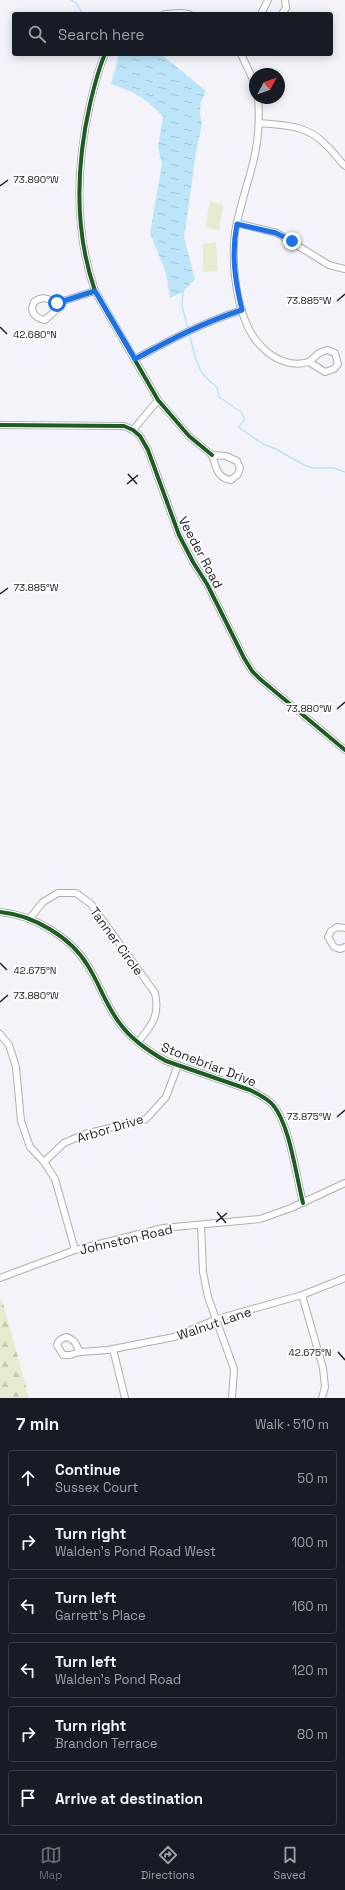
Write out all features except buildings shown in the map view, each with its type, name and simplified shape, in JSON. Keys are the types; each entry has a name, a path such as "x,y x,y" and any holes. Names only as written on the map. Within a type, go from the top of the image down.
{"street":[{"path":"262,12 268,0"},
{"path":"283,12 286,8 285,0"},
{"path":"104,56 95,84 80,154 80,221 83,246 95,291 158,400 189,436 212,455 220,476 231,480 238,474 240,468 237,461 226,456 212,455"},
{"path":"242,56 249,71"},
{"path":"258,104 259,124 252,167 237,224 234,247 234,271 242,310 253,335 269,354 284,362 295,364 309,362 327,350 335,353 338,362 334,369 325,372 309,362"},
{"path":"259,124 291,125 311,133 326,144 345,166"},
{"path":"237,224 276,233 329,264 345,269"},
{"path":"57,303 95,291"},
{"path":"135,359 184,332 242,310"},
{"path":"0,425 118,426 133,430 158,400"},
{"name":"Veeder Road","path":"133,430 140,436 148,450 169,511 187,552 207,584 244,658 260,680 345,750"},
{"name":"Tanner Circle","path":"30,918 43,902 58,893 76,893 91,904 154,993 157,1011 153,1022 138,1042"},
{"name":"Stonebriar Drive","path":"0,912 30,918 75,949 88,966 120,1025 138,1042 154,1054 178,1065 250,1090 272,1104 285,1126 303,1203"},
{"path":"345,928 337,927 331,931 328,937 334,947 340,949 345,947"},
{"path":"0,1034 9,1045 16,1067 21,1121 30,1146 44,1162 55,1179 75,1250"},
{"name":"Arbor Drive","path":"44,1162 64,1143 84,1134 146,1119 166,1097 178,1065"},
{"name":"Johnston Road","path":"0,1278 75,1250 163,1228 260,1219 278,1214 345,1183"},
{"path":"201,1225 203,1272 208,1297 234,1369 232,1398"},
{"name":"Walnut Lane","path":"80,1352 113,1349 174,1337 217,1319 302,1295 345,1278"},
{"path":"302,1295 323,1368 325,1387 322,1398"},
{"path":"113,1349 125,1398"}],"green space":[{"path":"210,201 223,205 219,230 205,227"},
{"path":"216,242 218,271 203,272 203,244"},
{"path":"2,1299 29,1398 0,1398 0,1300"}],"water":[{"path":"118,56 163,56 206,91 201,101 200,114 202,124 196,153 184,238 195,279 183,292 170,298 166,273 150,233 162,164 158,147 163,117 158,111 140,97 111,84"}],"waterway":[{"path":"71,0 76,3 82,12"},
{"path":"183,290 182,306 188,329"},
{"path":"189,333 200,370 204,376 217,387 219,397 241,412 245,420 238,427 263,444 276,449 304,465 314,468 334,468 345,472"}],"cycle path":[{"path":"104,56 98,72 85,127 80,174 80,221 88,268 95,291 158,400 189,436 212,455"},
{"path":"0,425 124,426 133,430 140,436 148,450 179,535 193,562 207,584 252,671 345,750"},
{"path":"0,912 13,914 38,923 50,929 72,946 81,955 88,966 116,1018 130,1036 148,1050 166,1061 250,1090 262,1096 271,1103 279,1114 284,1125 292,1151 303,1203"}],"route":[{"path":"57,303 95,291 135,359 184,332 242,310 235,284 233,259 237,224 276,233 292,241"}]}
